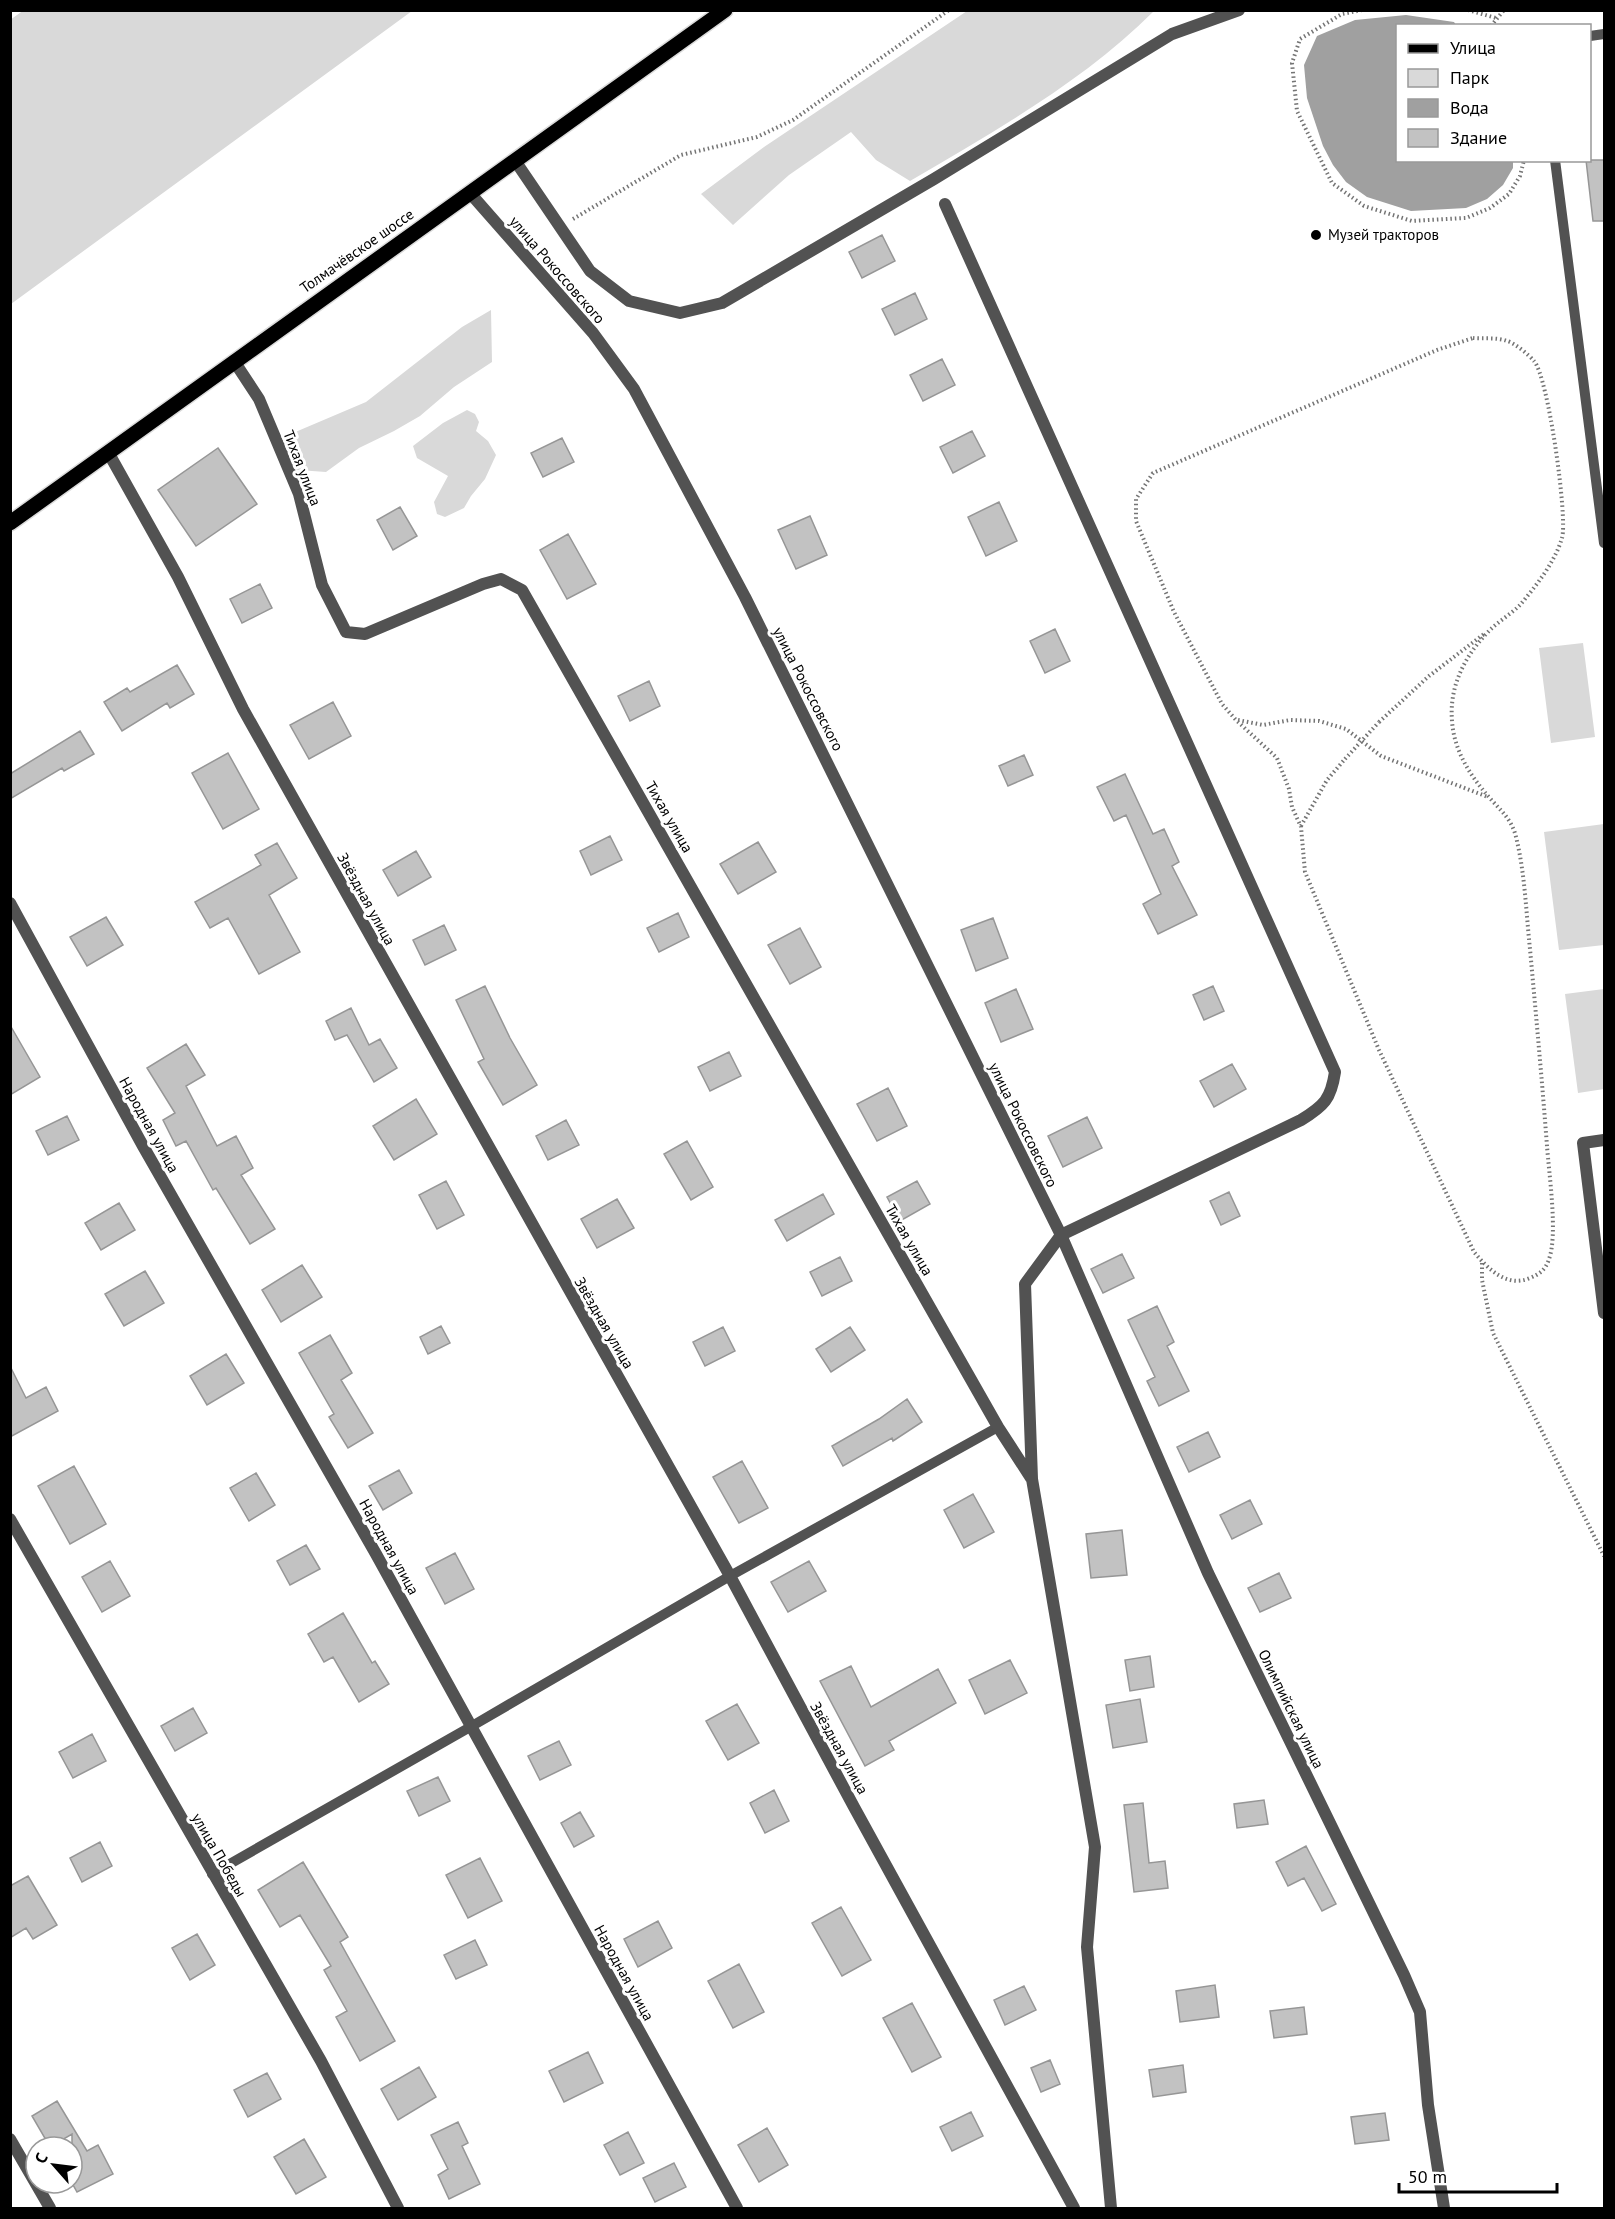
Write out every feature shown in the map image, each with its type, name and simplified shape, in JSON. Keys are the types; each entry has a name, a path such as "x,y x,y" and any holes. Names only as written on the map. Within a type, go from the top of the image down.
{"main road":[{"name":"Толмачёвское шоссе","path":"10,523 725,10"}],"street":[{"path":"516,162 590,271 629,301 680,312 722,303 934,180 1172,34 1239,10"},
{"name":"улица Рокоссовского","path":"470,193 594,333 634,389 750,607 1060,1235"},
{"path":"945,204 1335,1072 1332,1090 1321,1108 1060,1235 1025,1284 1032,1479 1095,1847 1088,1947 1111,2208"},
{"name":"Тихая улица","path":"234,361 259,399 299,494 322,585 346,632 365,634 483,584 501,579 522,590 998,1427 1032,1479"},
{"name":"Звёздная улица","path":"108,452 178,577 243,709 730,1576 1074,2208"},
{"name":"Народная улица","path":"10,903 149,1156 472,1726 737,2208"},
{"path":"1605,1140 1583,1143 1605,1313"},
{"name":"Олимпийская улица","path":"1060,1235 1208,1573 1420,2012 1428,2105 1444,2208"},
{"name":"улица Победы","path":"10,1519 321,2061 398,2208"},
{"path":"10,2139 50,2208"}],"lane":[{"path":"1555,162 1605,543"},
{"path":"212,1874 730,1576 998,1427"}],"path":[{"path":"560,227 681,155 757,137 793,120 949,10"},
{"path":"1362,10 1342,14 1300,39 1292,63 1297,111 1332,183 1364,206 1412,221 1466,218 1490,208 1509,194 1520,176 1524,162"},
{"path":"1468,10 1496,18"},
{"path":"1492,24 1504,10"},
{"path":"1496,18 1498,24"},
{"path":"1301,827 1327,780 1379,722 1429,676 1519,606 1551,563 1563,536 1557,452 1546,392 1536,362 1508,341 1473,338 1427,354 1153,473 1136,499 1136,521 1174,612 1222,704 1277,758 1289,789 1292,807 1301,827 1305,872 1366,1019 1469,1242 1482,1262 1494,1274 1522,1282 1541,1273 1549,1262 1552,1250 1552,1219 1539,1041 1516,833 1503,811 1468,770 1456,748 1452,720 1453,692 1460,669 1489,630"},
{"path":"1236,720 1263,725 1290,720 1319,721 1346,729 1381,756 1489,797"},
{"path":"1482,1262 1482,1280 1493,1333 1605,1556"}],"green space":[{"path":"24,10 412,11 11,304 10,20"},
{"path":"967,11 1154,11 1098,60 1038,104 910,181 876,160 851,132 789,175 733,225 701,194 764,147"},
{"path":"491,310 492,362 454,387 420,416 359,448 326,472 284,469 280,443 293,433 366,402 462,327"},
{"path":"467,410 475,414 479,422 476,431 488,441 496,455 485,479 464,508 445,517 437,514 434,502 448,476 417,458 413,446 443,423"},
{"path":"1583,643 1595,737 1551,743 1539,648"},
{"path":"1604,824 1604,945 1559,950 1544,832"},
{"path":"1604,989 1604,1089 1578,1093 1565,994"}],"water":[{"path":"1406,15 1454,22 1455,24 1396,24 1396,162 1513,162 1513,168 1503,185 1487,199 1466,208 1411,211 1367,197 1346,182 1333,165 1323,146 1307,98 1304,65 1317,36 1355,20"}],"building":[{"path":"1605,160 1605,221 1593,221 1586,162"},
{"path":"882,235 895,261 862,278 849,252"},
{"path":"915,293 927,319 895,335 882,309"},
{"path":"942,359 955,385 923,401 910,375"},
{"path":"972,431 985,456 953,473 940,447"},
{"path":"562,438 574,462 543,477 531,453"},
{"path":"218,448 257,504 196,546 158,490"},
{"path":"999,502 1017,541 986,556 968,517"},
{"path":"400,507 417,536 393,550 377,520"},
{"path":"810,516 827,555 796,569 778,530"},
{"path":"568,534 596,584 567,599 540,550"},
{"path":"260,584 272,608 242,623 230,599"},
{"path":"1055,629 1070,661 1045,673 1030,641"},
{"path":"177,665 194,694 170,708 167,703 122,731 104,702 127,688 130,692"},
{"path":"649,681 660,706 630,721 618,696"},
{"path":"333,702 351,736 309,759 290,725"},
{"path":"80,731 94,754 64,771 62,768 10,799 10,774"},
{"path":"228,753 259,809 223,829 192,773"},
{"path":"1024,755 1033,775 1008,786 999,766"},
{"path":"1125,774 1153,834 1164,829 1179,862 1172,866 1197,915 1158,934 1143,904 1161,894 1126,815 1114,821 1097,787"},
{"path":"610,836 622,860 591,875 580,851"},
{"path":"758,842 776,872 738,894 720,864"},
{"path":"277,843 297,878 269,895 300,952 259,974 228,918 210,928 195,902 261,865 255,855"},
{"path":"416,851 431,877 398,896 383,870"},
{"path":"678,913 689,937 659,952 647,928"},
{"path":"106,917 123,945 87,966 70,937"},
{"path":"993,918 1008,958 976,971 961,930"},
{"path":"444,925 456,950 425,965 413,940"},
{"path":"800,928 821,967 790,984 768,945"},
{"path":"485,986 510,1038 537,1085 503,1105 478,1062 484,1059 456,1000"},
{"path":"1213,986 1224,1011 1204,1020 1193,995"},
{"path":"1016,989 1033,1029 1001,1042 985,1003"},
{"path":"351,1008 369,1045 380,1039 397,1068 374,1082 347,1035 335,1040 326,1021"},
{"path":"10,1025 40,1077 10,1095"},
{"path":"186,1044 205,1075 186,1086 217,1146 236,1136 253,1168 241,1175 275,1229 250,1244 216,1188 213,1190 186,1141 176,1146 163,1120 175,1113 147,1068"},
{"path":"729,1052 741,1076 710,1091 698,1067"},
{"path":"1232,1064 1246,1089 1214,1107 1200,1081"},
{"path":"888,1088 907,1126 877,1141 857,1104"},
{"path":"416,1099 437,1134 394,1160 373,1126"},
{"path":"67,1116 79,1140 48,1155 36,1131"},
{"path":"1087,1117 1102,1148 1063,1167 1048,1136"},
{"path":"566,1120 579,1145 548,1160 536,1136"},
{"path":"687,1141 713,1187 691,1200 664,1154"},
{"path":"446,1181 464,1215 437,1229 419,1195"},
{"path":"917,1181 930,1204 900,1221 887,1197"},
{"path":"1229,1192 1240,1216 1221,1225 1210,1201"},
{"path":"823,1194 834,1214 787,1241 775,1220"},
{"path":"617,1199 634,1228 597,1248 581,1219"},
{"path":"119,1203 135,1230 101,1250 85,1223"},
{"path":"1122,1254 1134,1278 1103,1293 1091,1269"},
{"path":"840,1257 852,1281 822,1296 810,1272"},
{"path":"302,1265 322,1297 281,1322 262,1290"},
{"path":"145,1271 164,1303 124,1326 105,1294"},
{"path":"1157,1306 1174,1342 1167,1346 1189,1391 1159,1406 1147,1381 1155,1377 1128,1320"},
{"path":"441,1326 450,1343 428,1354 420,1337"},
{"path":"723,1327 735,1351 705,1366 693,1342"},
{"path":"850,1327 865,1350 831,1372 816,1349"},
{"path":"330,1335 352,1373 341,1380 373,1433 348,1448 329,1417 334,1414 299,1353"},
{"path":"226,1354 244,1383 207,1405 190,1376"},
{"path":"10,1366 26,1398 46,1387 58,1411 10,1437"},
{"path":"907,1399 922,1422 893,1441 892,1438 843,1466 832,1446 879,1419"},
{"path":"1208,1432 1220,1457 1189,1472 1177,1447"},
{"path":"742,1461 768,1508 739,1523 713,1477"},
{"path":"74,1466 106,1524 70,1544 38,1486"},
{"path":"399,1470 412,1493 383,1510 369,1486"},
{"path":"256,1473 275,1505 249,1521 230,1488"},
{"path":"973,1494 994,1532 964,1548 944,1510"},
{"path":"1250,1500 1262,1524 1232,1539 1220,1515"},
{"path":"1122,1530 1127,1575 1091,1578 1086,1534"},
{"path":"306,1545 320,1569 290,1585 277,1561"},
{"path":"455,1553 474,1589 445,1604 426,1568"},
{"path":"110,1561 130,1596 102,1612 82,1577"},
{"path":"809,1561 826,1591 788,1612 771,1582"},
{"path":"1279,1573 1291,1598 1260,1612 1248,1588"},
{"path":"343,1613 372,1663 375,1661 389,1684 359,1702 333,1657 324,1662 308,1634"},
{"path":"1150,1656 1154,1687 1130,1691 1125,1660"},
{"path":"1010,1660 1027,1693 985,1714 969,1680"},
{"path":"851,1666 871,1707 938,1669 956,1703 889,1741 894,1750 865,1766 820,1681"},
{"path":"1140,1699 1147,1742 1113,1748 1106,1705"},
{"path":"737,1704 759,1743 728,1760 706,1721"},
{"path":"193,1708 207,1733 175,1751 161,1726"},
{"path":"92,1734 106,1761 73,1778 59,1752"},
{"path":"559,1741 571,1765 540,1780 528,1756"},
{"path":"438,1777 450,1801 419,1816 407,1791"},
{"path":"774,1790 789,1821 765,1833 750,1803"},
{"path":"1264,1800 1268,1824 1237,1828 1234,1804"},
{"path":"1143,1803 1149,1863 1165,1861 1168,1888 1134,1892 1124,1805"},
{"path":"580,1812 594,1836 574,1847 561,1823"},
{"path":"100,1842 112,1866 82,1882 70,1858"},
{"path":"1306,1846 1336,1904 1322,1911 1304,1878 1288,1886 1276,1862"},
{"path":"480,1858 502,1901 468,1918 446,1875"},
{"path":"303,1862 348,1937 340,1942 395,2041 360,2061 336,2017 347,2011 324,1970 331,1966 300,1915 280,1927 258,1890"},
{"path":"28,1876 57,1925 33,1939 26,1928 10,1938 10,1886"},
{"path":"841,1907 871,1960 842,1976 812,1923"},
{"path":"658,1921 672,1948 638,1967 624,1939"},
{"path":"197,1934 215,1965 190,1980 172,1948"},
{"path":"475,1940 487,1965 456,1979 444,1955"},
{"path":"739,1964 764,2012 733,2028 708,1981"},
{"path":"1215,1985 1219,2017 1180,2022 1176,1991"},
{"path":"1024,1986 1036,2010 1005,2025 994,2000"},
{"path":"912,2003 941,2057 912,2072 883,2018"},
{"path":"1304,2007 1307,2034 1274,2038 1270,2011"},
{"path":"588,2052 603,2083 564,2102 549,2071"},
{"path":"1050,2060 1060,2084 1041,2092 1031,2068"},
{"path":"1183,2065 1186,2092 1153,2097 1149,2070"},
{"path":"419,2067 436,2097 398,2120 381,2089"},
{"path":"267,2073 281,2099 248,2117 234,2090"},
{"path":"57,2101 77,2135 43,2135 32,2116"},
{"path":"971,2112 983,2136 952,2151 940,2127"},
{"path":"1385,2113 1389,2140 1355,2144 1351,2117"},
{"path":"458,2122 468,2143 462,2146 480,2184 449,2199 438,2175 448,2169 431,2135"},
{"path":"767,2128 788,2165 759,2182 738,2145"},
{"path":"628,2132 644,2163 620,2175 604,2145"},
{"path":"304,2139 326,2177 296,2194 274,2157"},
{"path":"98,2145 113,2174 84,2188 84,2146 87,2151"},
{"path":"674,2163 686,2187 655,2202 643,2178"}],"place":[{"name":"Музей тракторов","path":"1316,235"}]}
